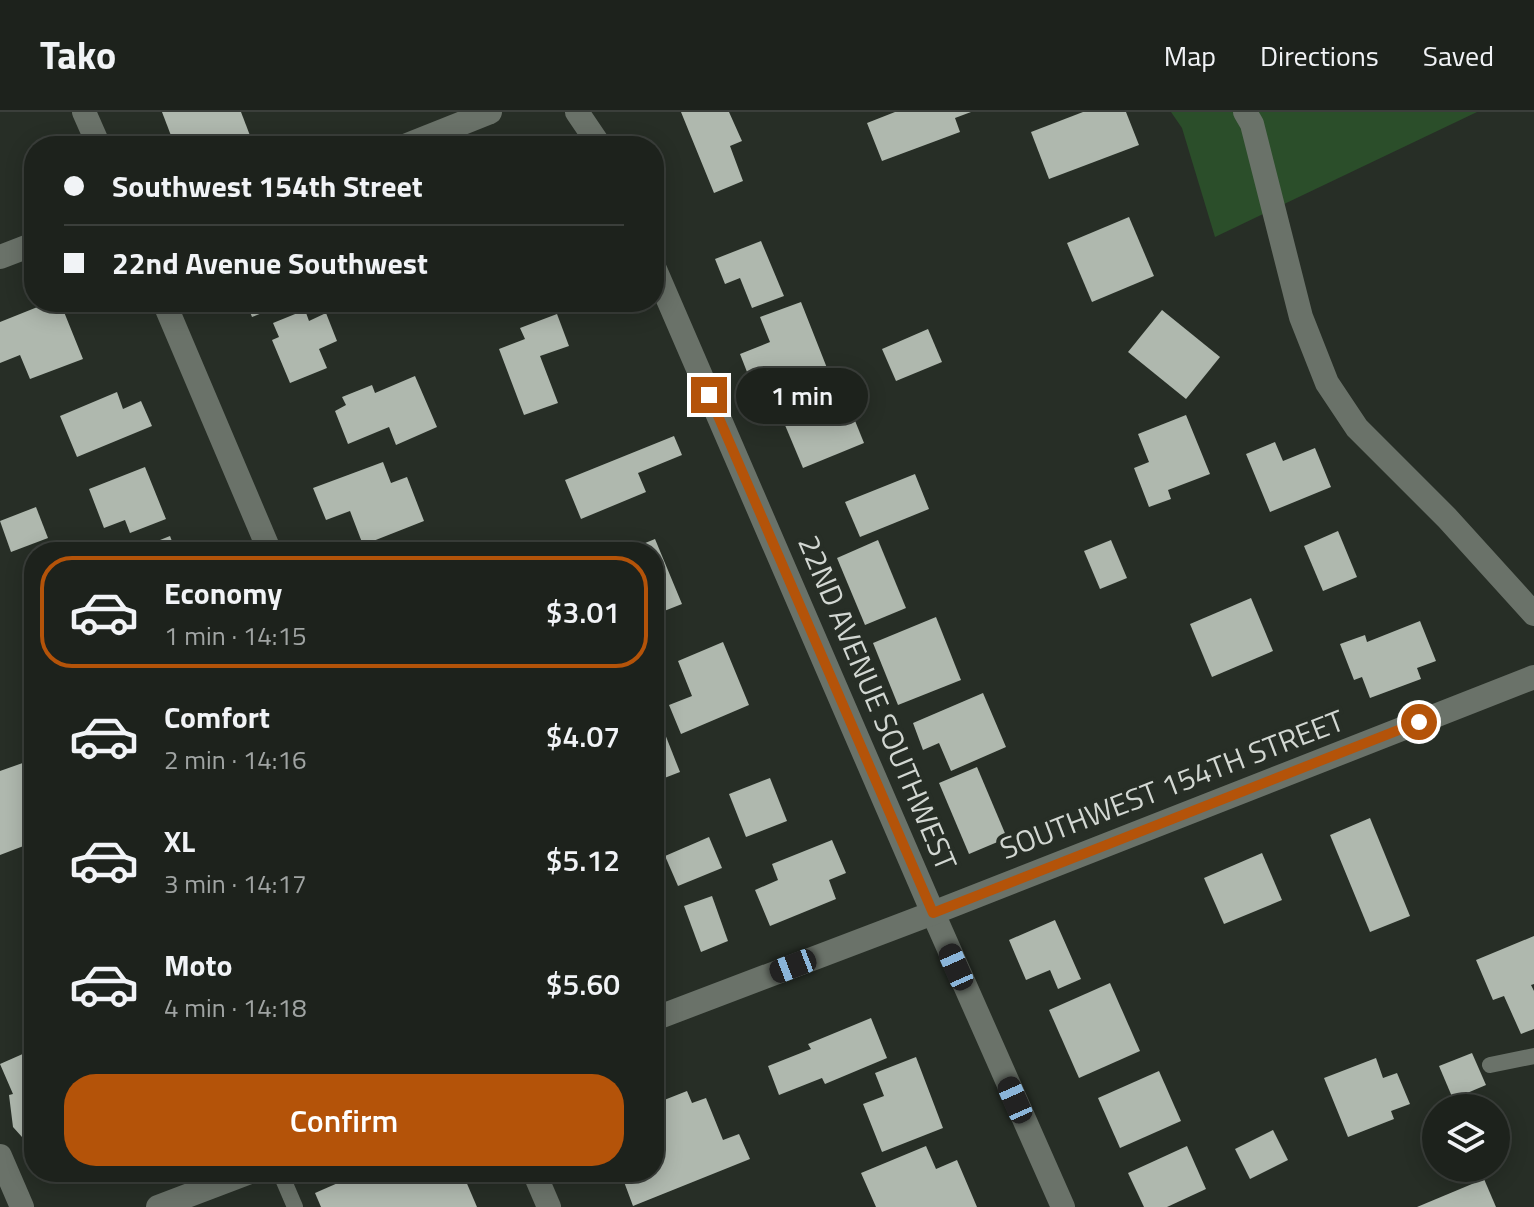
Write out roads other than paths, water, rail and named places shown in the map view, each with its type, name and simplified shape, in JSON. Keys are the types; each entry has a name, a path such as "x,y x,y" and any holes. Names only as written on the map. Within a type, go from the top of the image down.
{"street":[{"path":"84,112 95,136"},
{"path":"430,136 490,112"},
{"path":"577,112 593,136"},
{"path":"1245,112 1252,124 1301,317 1327,383 1357,428 1456,527 1534,614"},
{"path":"0,257 24,248"},
{"name":"22ND AVENUE SOUTHWEST","path":"664,290 1063,1207"},
{"path":"168,312 266,542"},
{"name":"SOUTHWEST 154TH STREET","path":"664,1015 1534,677"},
{"path":"0,1156 22,1207"},
{"path":"158,1207 224,1182"},
{"path":"538,1182 549,1207"}],"lane":[{"path":"1490,1065 1534,1056"},
{"path":"284,1182 295,1207"}]}
